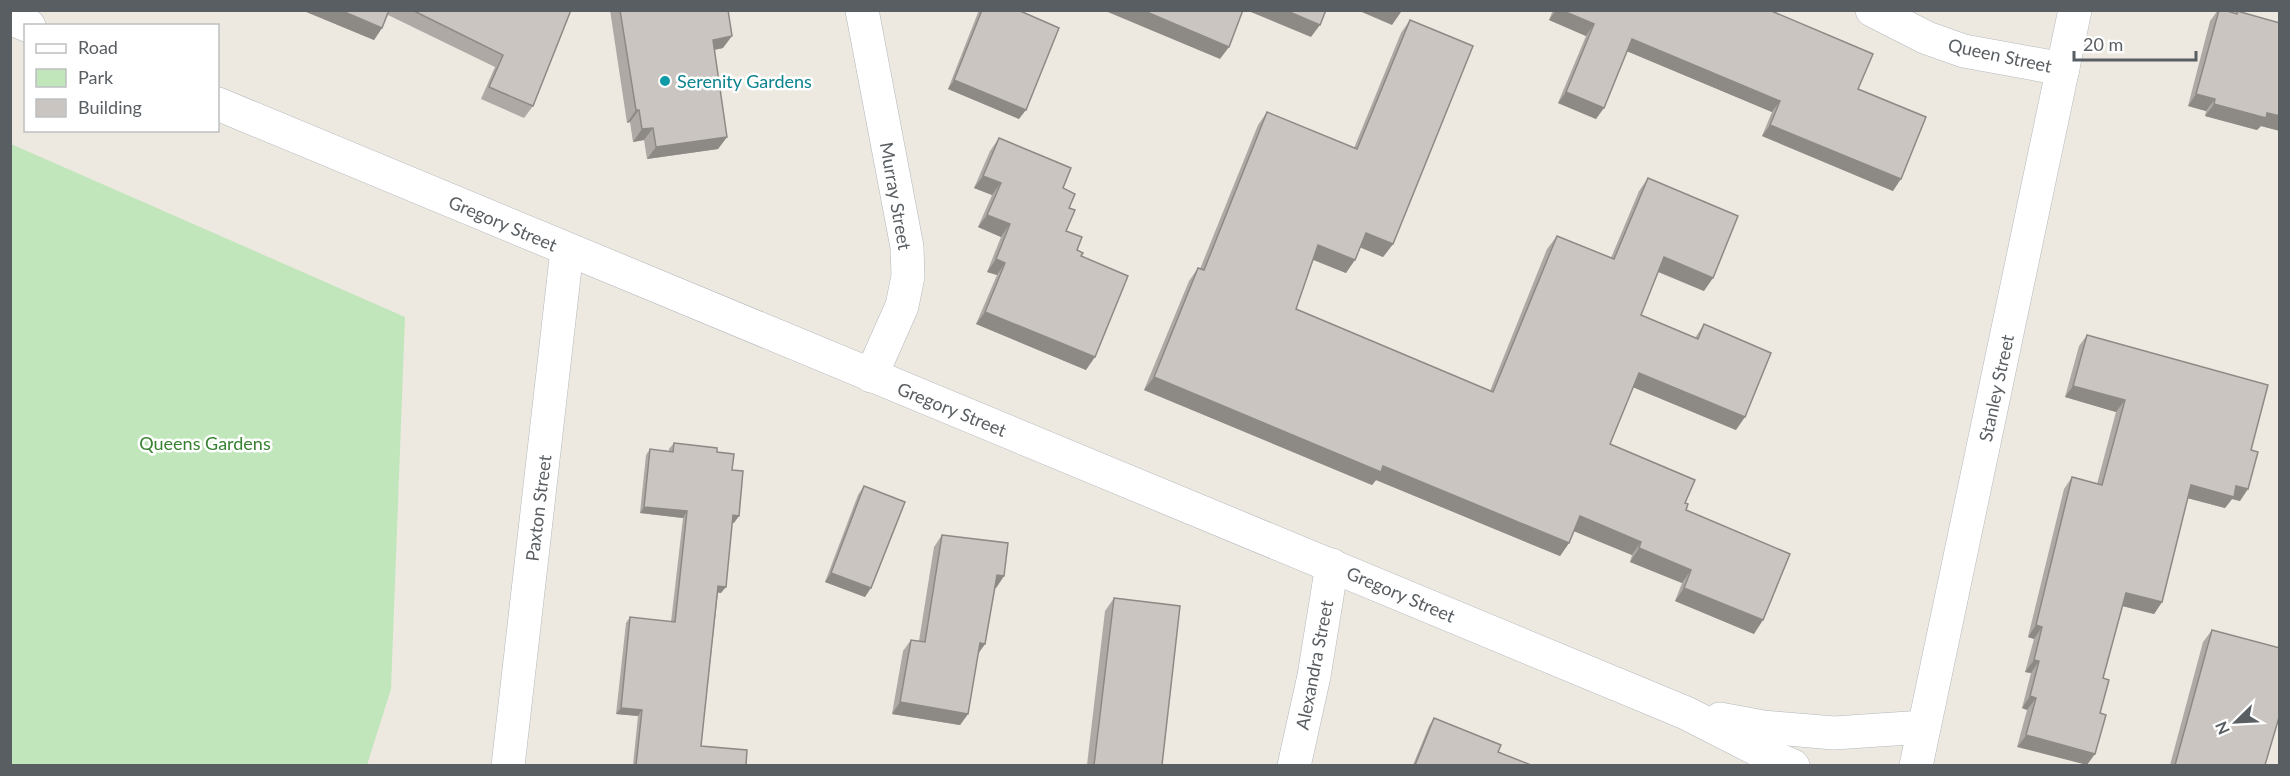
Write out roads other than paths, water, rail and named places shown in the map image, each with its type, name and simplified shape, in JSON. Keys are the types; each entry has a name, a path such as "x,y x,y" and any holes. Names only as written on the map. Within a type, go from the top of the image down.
{"street":[{"name":"Murray Street","path":"862,10 907,247 908,276 902,306 871,376"},
{"name":"Queen Street","path":"1872,10 1927,38 1964,51 2063,69"},
{"name":"Stanley Street","path":"1916,765 2074,10"},
{"path":"10,18 24,24"},
{"name":"Gregory Street","path":"219,104 1686,713 1772,757 1793,765"},
{"name":"Paxton Street","path":"508,765 567,250"},
{"name":"Alexandra Street","path":"1294,765 1314,676 1332,565"},
{"name":"Gregory Street","path":"1686,713 1797,731 1856,733 1924,727"}],"place":[{"name":"Serenity Gardens","path":"665,81"}],"park label":[{"name":"Queens Gardens","path":"205,443"}]}
